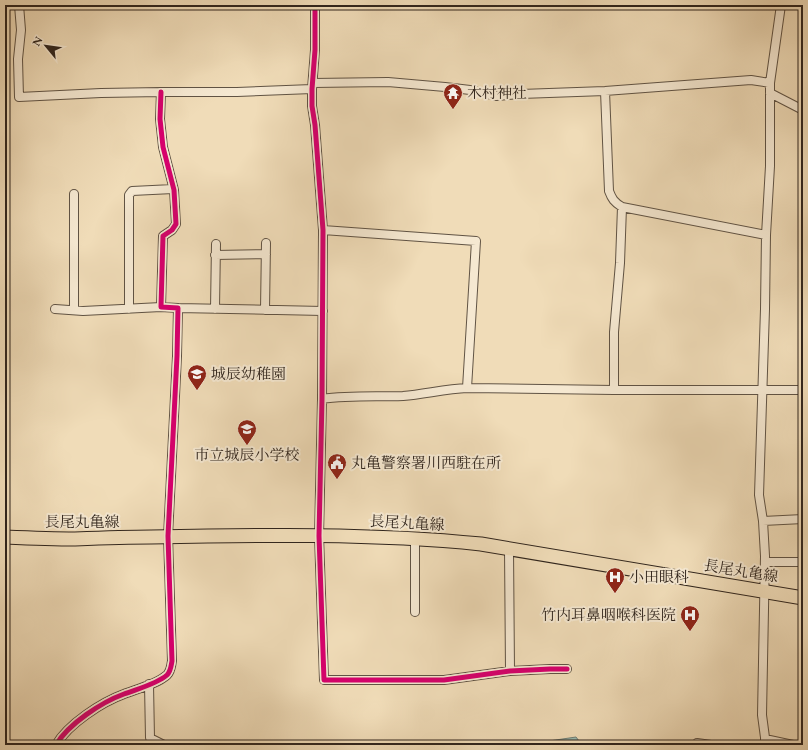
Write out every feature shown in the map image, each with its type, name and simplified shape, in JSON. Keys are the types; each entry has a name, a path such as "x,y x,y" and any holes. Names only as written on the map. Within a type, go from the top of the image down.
{"main road":[{"name":"長尾丸亀線","path":"5,537 74,539 168,536 319,536 454,541 481,544 803,598"}],"street":[{"path":"19,5 21,30 18,60 19,97 161,92 237,92 388,82 470,90 496,96 605,91 751,80 770,83"},
{"path":"315,5 315,50 312,106 315,125 323,230 322,399 319,536 324,680 444,680 510,671 550,669 567,670"},
{"path":"782,5 770,83 770,166 766,235 759,495 763,521 765,562 762,715 766,742 793,745"},
{"path":"605,91 609,191 615,203 622,207 766,235"},
{"path":"160,307 163,236 172,230 176,224 173,189 163,147 160,119 161,92"},
{"path":"770,93 803,110"},
{"path":"129,309 129,195 132,191 173,189"},
{"path":"74,194 74,310"},
{"path":"614,390 614,332 620,263 622,207"},
{"path":"323,230 476,241 467,388"},
{"path":"265,310 266,243"},
{"path":"215,309 216,244"},
{"path":"216,255 266,254"},
{"path":"55,309 83,311 160,307 323,311"},
{"path":"56,745 72,727 99,706 117,696 158,680 171,670 172,661 168,536 178,308"},
{"path":"322,399 342,396 404,396 467,388 803,390"},
{"path":"763,521 803,519"},
{"path":"415,539 415,612"},
{"path":"509,549 510,671"},
{"path":"765,562 803,562"},
{"path":"149,684 150,738 164,745"},
{"path":"697,745 697,743 711,745"}],"water":[{"path":"576,737 582,745 511,745 549,741"}],"cycle path":[{"path":"315,5 315,50 312,106 315,125 323,230 322,399 319,536 324,680 444,680 510,671 567,669"},
{"path":"56,745 69,729 96,708 124,694 152,684 167,675 171,668 168,536 178,308 161,307 163,236 172,230 176,224 174,190 163,147 160,119 161,92"}],"place":[{"name":"木村神社","path":"453,110"},
{"name":"城辰幼稚園","path":"197,391"},
{"name":"市立城辰小学校","path":"247,446"},
{"name":"丸亀警察署川西駐在所","path":"337,480"},
{"name":"小田眼科","path":"615,594"},
{"name":"竹内耳鼻咽喉科医院","path":"690,632"}]}
